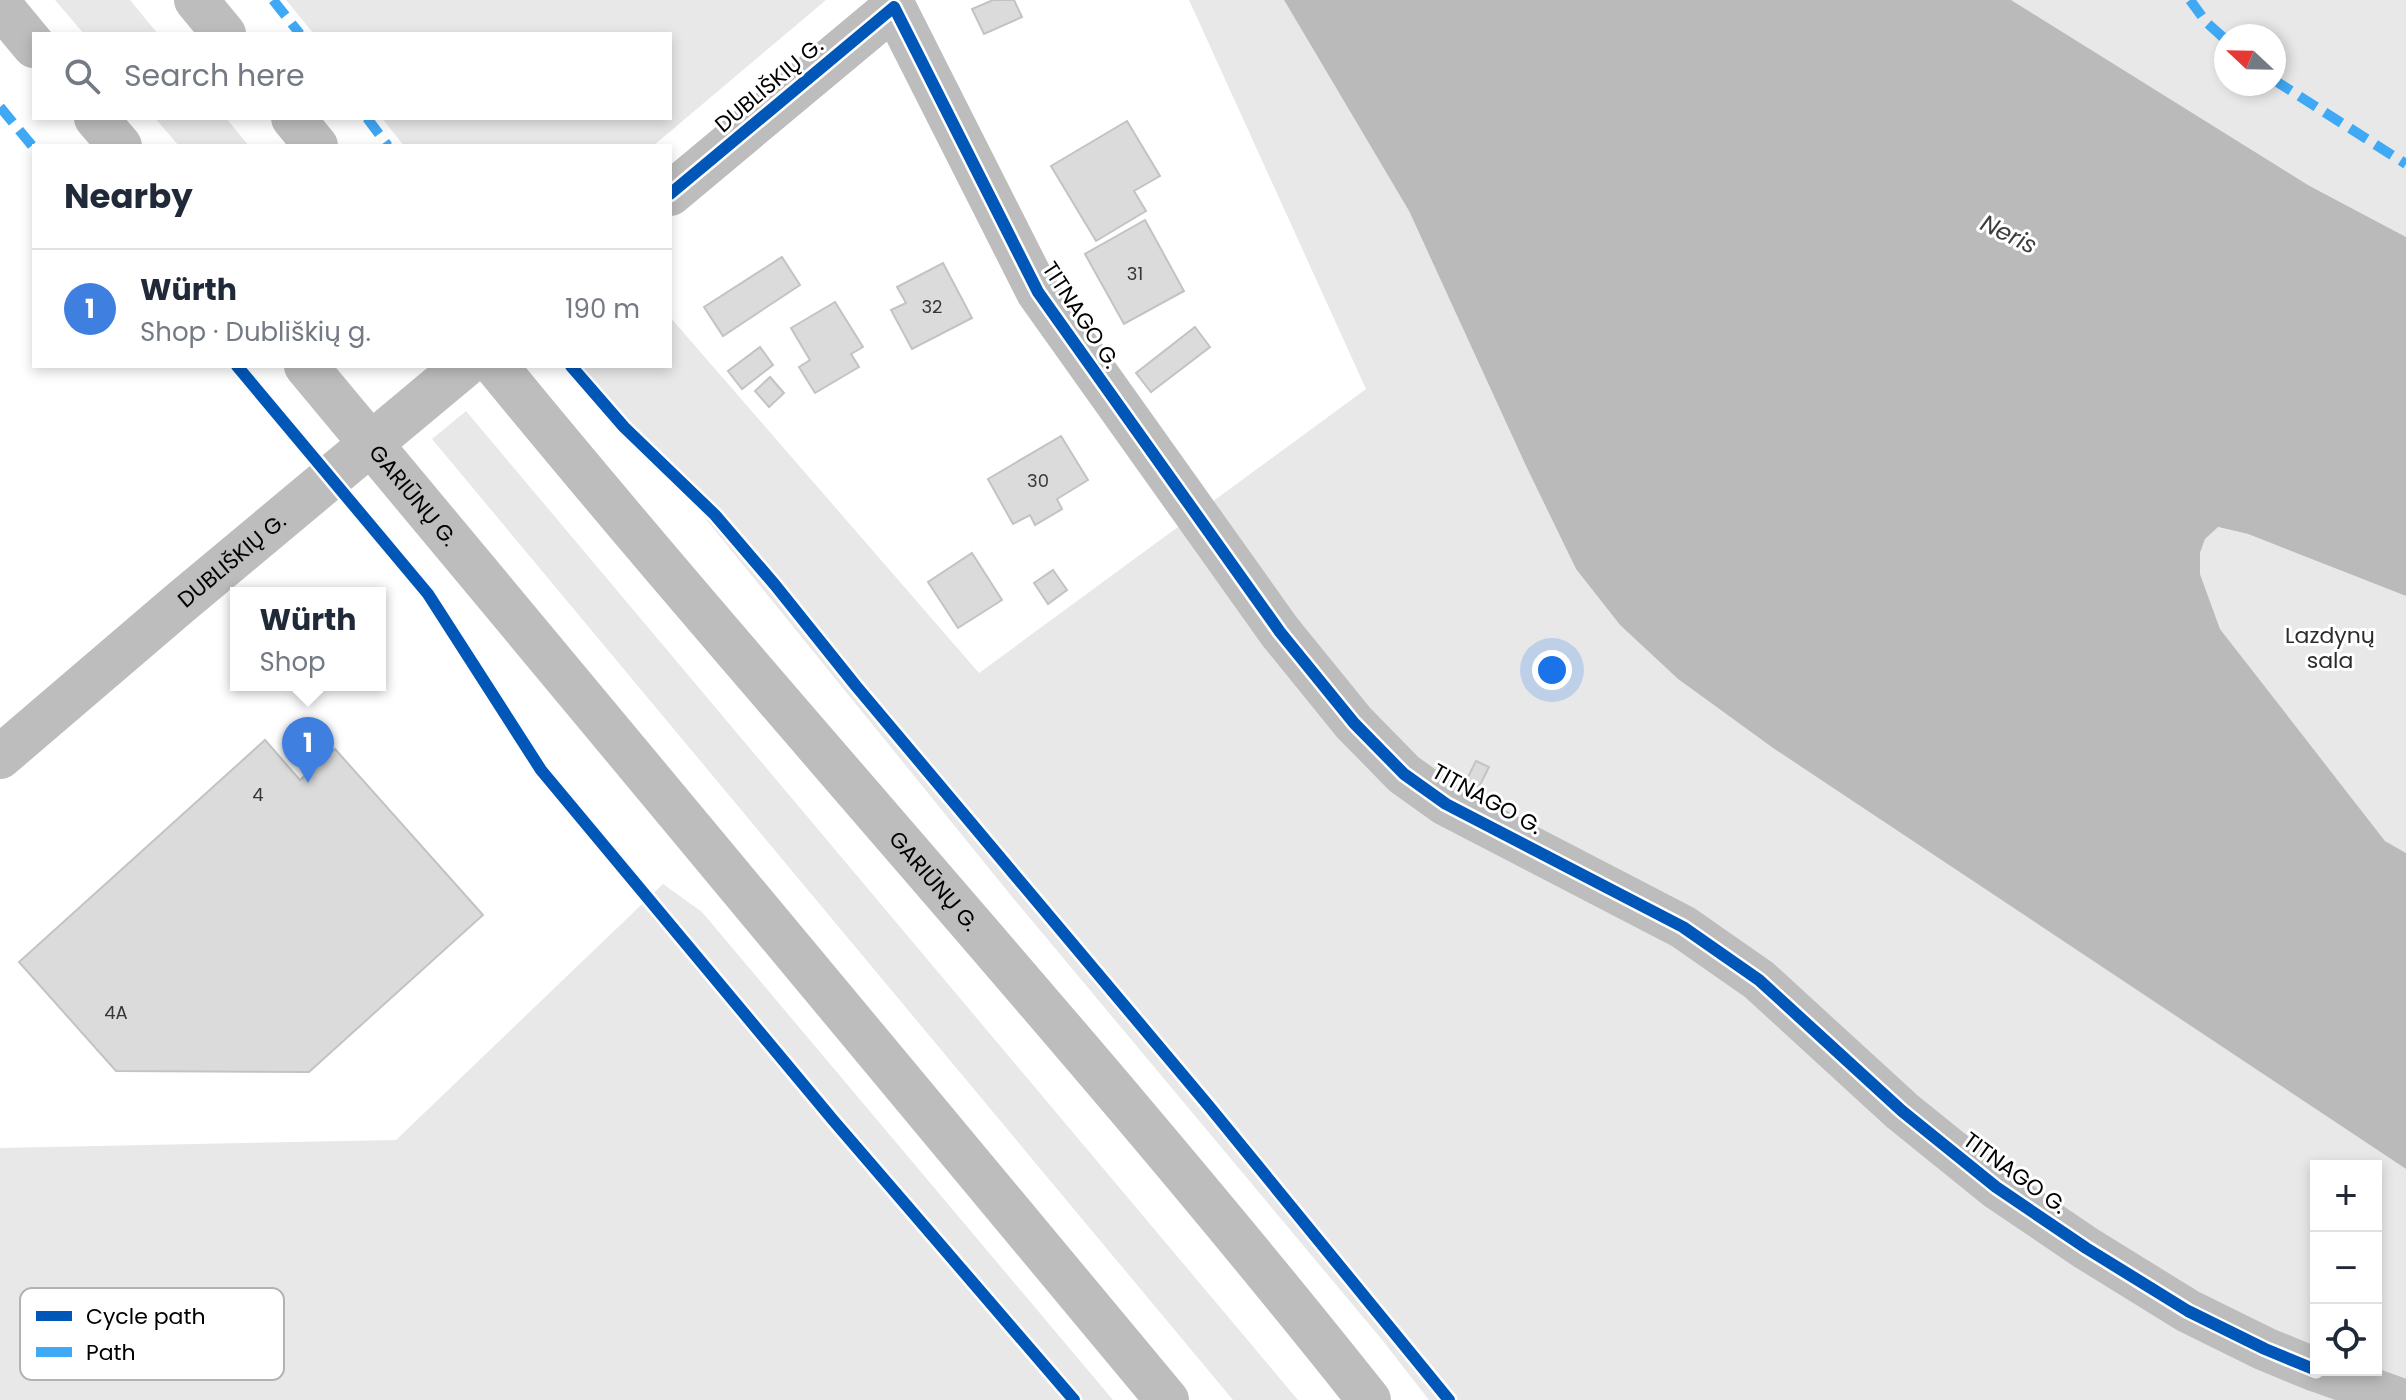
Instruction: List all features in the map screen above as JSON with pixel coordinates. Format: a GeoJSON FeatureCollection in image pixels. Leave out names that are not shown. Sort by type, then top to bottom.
{"type":"FeatureCollection","features":[{"type":"Feature","properties":{"kind":"main road"},"geometry":{"type":"LineString","coordinates":[[196,0],[222,32]]}},
{"type":"Feature","properties":{"kind":"main road","name":"DUBLIŠKIŲ G."},"geometry":{"type":"LineString","coordinates":[[672,192],[893,3]]}},
{"type":"Feature","properties":{"kind":"main road","name":"TITNAGO G."},"geometry":{"type":"LineString","coordinates":[[893,3],[1038,292],[1280,632],[1354,723],[1404,774],[1446,804],[1683,927],[1759,980],[1902,1111],[1996,1187],[2086,1248],[2188,1311],[2310,1367]]}},
{"type":"Feature","properties":{"kind":"main road"},"geometry":{"type":"LineString","coordinates":[[0,5],[20,35]]}},
{"type":"Feature","properties":{"kind":"main road"},"geometry":{"type":"LineString","coordinates":[[98,120],[118,144]]}},
{"type":"Feature","properties":{"kind":"main road"},"geometry":{"type":"LineString","coordinates":[[295,120],[314,144]]}},
{"type":"Feature","properties":{"kind":"main road","name":"GARIŪNŲ G."},"geometry":{"type":"LineString","coordinates":[[308,368],[1167,1400]]}},
{"type":"Feature","properties":{"kind":"main road","name":"DUBLIŠKIŲ G."},"geometry":{"type":"LineString","coordinates":[[0,757],[462,368]]}},
{"type":"Feature","properties":{"kind":"main road","name":"GARIŪNŲ G."},"geometry":{"type":"LineString","coordinates":[[498,368],[1145,1127],[1369,1400]]}},
{"type":"Feature","properties":{"kind":"main road","name":"TITNAGO G."},"geometry":{"type":"LineString","coordinates":[[2332,1376],[2400,1400]]}},
{"type":"Feature","properties":{"kind":"green space"},"geometry":{"type":"Polygon","coordinates":[[[55,0],[130,0],[156,32],[82,32],[55,0]]]}},
{"type":"Feature","properties":{"kind":"green space"},"geometry":{"type":"Polygon","coordinates":[[[286,0],[826,0],[655,144],[402,144],[384,120],[672,120],[672,32],[312,32],[286,0]]]}},
{"type":"Feature","properties":{"kind":"green space"},"geometry":{"type":"Polygon","coordinates":[[[1189,0],[1284,0],[1409,211],[1576,569],[1620,625],[1678,679],[1773,748],[2406,1169],[2406,1400],[1429,1400],[1013,898],[584,368],[672,368],[672,319],[979,673],[1366,389],[1189,0]]]}},
{"type":"Feature","properties":{"kind":"green space"},"geometry":{"type":"Polygon","coordinates":[[[2011,0],[2406,0],[2406,237],[2308,185],[2011,0]]]}},
{"type":"Feature","properties":{"kind":"green space"},"geometry":{"type":"Polygon","coordinates":[[[157,120],[228,120],[247,144],[177,144],[157,120]]]}},
{"type":"Feature","properties":{"kind":"green space"},"geometry":{"type":"Polygon","coordinates":[[[466,411],[1298,1400],[1233,1400],[432,439],[466,411]]]}},
{"type":"Feature","properties":{"kind":"green space","name":"Lazdynų sala"},"geometry":{"type":"Polygon","coordinates":[[[2217,527],[2248,534],[2406,596],[2406,853],[2385,841],[2220,629],[2200,574],[2200,553],[2205,539],[2217,527]]]}},
{"type":"Feature","properties":{"kind":"green space"},"geometry":{"type":"Polygon","coordinates":[[[663,884],[702,912],[1113,1400],[0,1400],[0,1148],[396,1140],[663,884]]]}},
{"type":"Feature","properties":{"kind":"water","name":"Neris"},"geometry":{"type":"Polygon","coordinates":[[[1284,0],[2011,0],[2308,185],[2406,237],[2406,596],[2248,534],[2218,527],[2205,539],[2200,553],[2200,574],[2220,629],[2385,841],[2406,853],[2406,1169],[1773,748],[1678,679],[1620,625],[1576,569],[1409,211],[1284,0]]]}},
{"type":"Feature","properties":{"kind":"building"},"geometry":{"type":"Polygon","coordinates":[[[993,0],[1014,0],[1022,17],[984,34],[972,9],[993,0]]]}},
{"type":"Feature","properties":{"kind":"building"},"geometry":{"type":"Polygon","coordinates":[[[1127,121],[1160,176],[1134,191],[1146,211],[1096,241],[1051,166],[1127,121]]]}},
{"type":"Feature","properties":{"kind":"building"},"geometry":{"type":"Polygon","coordinates":[[[1145,220],[1184,291],[1124,324],[1085,254],[1145,220]]]}},
{"type":"Feature","properties":{"kind":"building"},"geometry":{"type":"Polygon","coordinates":[[[782,257],[800,285],[723,336],[704,307],[782,257]]]}},
{"type":"Feature","properties":{"kind":"building"},"geometry":{"type":"Polygon","coordinates":[[[943,263],[972,318],[912,349],[891,310],[906,303],[897,287],[943,263]]]}},
{"type":"Feature","properties":{"kind":"building"},"geometry":{"type":"Polygon","coordinates":[[[835,302],[863,347],[851,354],[859,367],[815,393],[799,367],[810,360],[791,328],[835,302]]]}},
{"type":"Feature","properties":{"kind":"building"},"geometry":{"type":"Polygon","coordinates":[[[1195,327],[1210,347],[1151,392],[1136,373],[1195,327]]]}},
{"type":"Feature","properties":{"kind":"building"},"geometry":{"type":"Polygon","coordinates":[[[760,347],[773,365],[742,389],[728,371],[760,347]]]}},
{"type":"Feature","properties":{"kind":"building"},"geometry":{"type":"Polygon","coordinates":[[[770,377],[784,393],[769,407],[755,391],[770,377]]]}},
{"type":"Feature","properties":{"kind":"building"},"geometry":{"type":"Polygon","coordinates":[[[1061,436],[1088,480],[1057,499],[1062,509],[1035,525],[1030,515],[1013,524],[988,479],[1061,436]]]}},
{"type":"Feature","properties":{"kind":"building"},"geometry":{"type":"Polygon","coordinates":[[[972,553],[1002,600],[958,628],[928,582],[972,553]]]}},
{"type":"Feature","properties":{"kind":"building"},"geometry":{"type":"Polygon","coordinates":[[[1053,570],[1067,590],[1048,604],[1034,583],[1053,570]]]}},
{"type":"Feature","properties":{"kind":"building"},"geometry":{"type":"Polygon","coordinates":[[[265,740],[300,780],[335,749],[483,915],[309,1072],[116,1071],[19,962],[265,740]]]}},
{"type":"Feature","properties":{"kind":"building"},"geometry":{"type":"Polygon","coordinates":[[[1476,761],[1489,767],[1479,787],[1466,781],[1476,761]]]}},
{"type":"Feature","properties":{"kind":"marked path"},"geometry":{"type":"LineString","coordinates":[[273,0],[298,32]]}},
{"type":"Feature","properties":{"kind":"marked path"},"geometry":{"type":"LineString","coordinates":[[2190,0],[2214,29]]}},
{"type":"Feature","properties":{"kind":"marked path"},"geometry":{"type":"LineString","coordinates":[[2286,88],[2406,164]]}},
{"type":"Feature","properties":{"kind":"marked path"},"geometry":{"type":"LineString","coordinates":[[0,107],[32,146]]}},
{"type":"Feature","properties":{"kind":"marked path"},"geometry":{"type":"LineString","coordinates":[[368,120],[386,144]]}},
{"type":"Feature","properties":{"kind":"cycle path"},"geometry":{"type":"LineString","coordinates":[[672,192],[894,7],[1038,292],[1280,632],[1354,723],[1404,774],[1446,804],[1683,927],[1759,980],[1902,1111],[1996,1187],[2086,1248],[2188,1311],[2310,1368]]}},
{"type":"Feature","properties":{"kind":"cycle path"},"geometry":{"type":"LineString","coordinates":[[239,368],[428,594],[541,770],[833,1120],[1074,1400]]}},
{"type":"Feature","properties":{"kind":"cycle path"},"geometry":{"type":"LineString","coordinates":[[573,368],[624,427],[715,515],[775,585],[1449,1400]]}},
{"type":"Feature","properties":{"kind":"place","name":"Würth"},"geometry":{"type":"Point","coordinates":[308,783]}}]}
